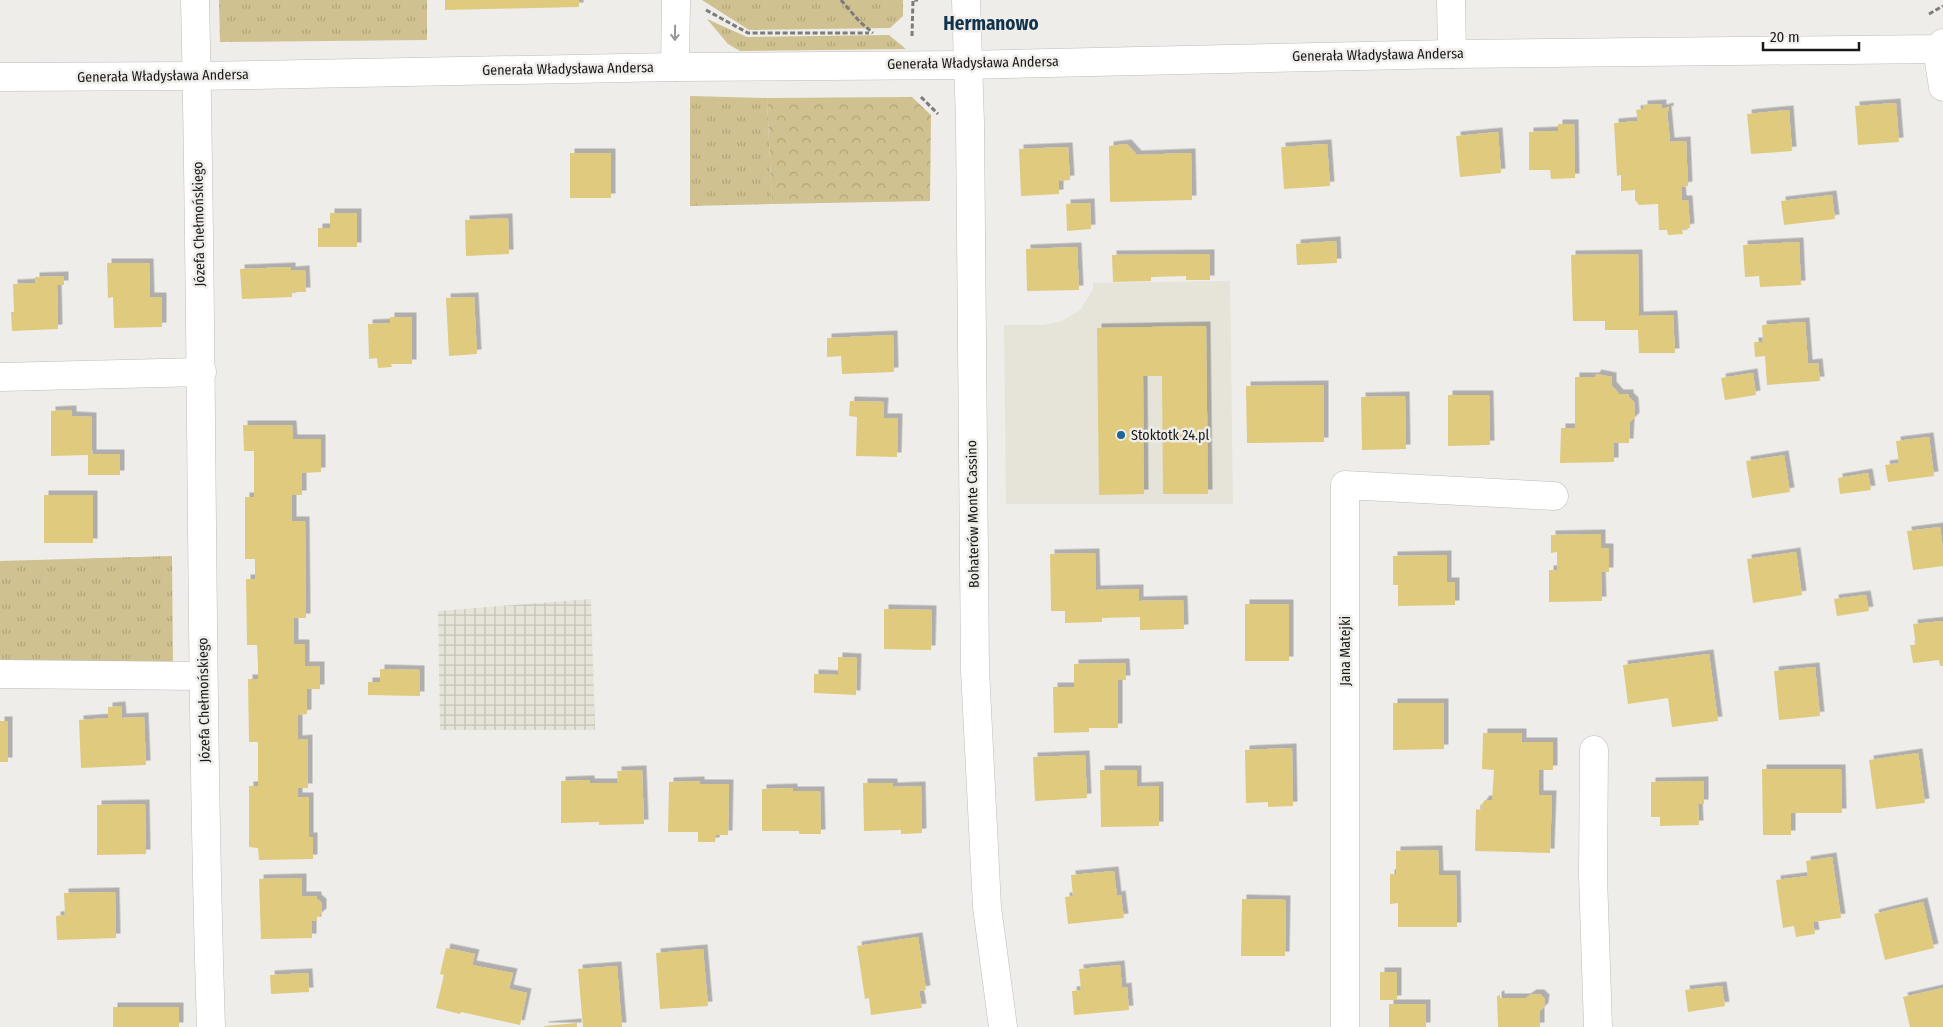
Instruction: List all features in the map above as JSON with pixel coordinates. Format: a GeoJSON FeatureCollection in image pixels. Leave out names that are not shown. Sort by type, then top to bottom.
{"type":"FeatureCollection","features":[{"type":"Feature","properties":{"kind":"street","name":"Józefa Chełmońskiego"},"geometry":{"type":"LineString","coordinates":[[195,0],[202,372],[203,676],[211,1027]]}},
{"type":"Feature","properties":{"kind":"street","name":"Bohaterów Monte Cassino"},"geometry":{"type":"LineString","coordinates":[[966,0],[966,65],[970,123],[975,670],[986,907],[1003,1027]]}},
{"type":"Feature","properties":{"kind":"street"},"geometry":{"type":"LineString","coordinates":[[1451,0],[1452,54]]}},
{"type":"Feature","properties":{"kind":"street"},"geometry":{"type":"LineString","coordinates":[[675,67],[676,4]]}},
{"type":"Feature","properties":{"kind":"street","name":"Generała Władysława Andersa"},"geometry":{"type":"LineString","coordinates":[[0,77],[197,76],[675,67],[966,65],[1008,62],[1940,46]]}},
{"type":"Feature","properties":{"kind":"street"},"geometry":{"type":"LineString","coordinates":[[1940,46],[1943,87]]}},
{"type":"Feature","properties":{"kind":"street"},"geometry":{"type":"LineString","coordinates":[[0,377],[202,372]]}},
{"type":"Feature","properties":{"kind":"street","name":"Jana Matejki"},"geometry":{"type":"LineString","coordinates":[[1345,1027],[1345,485],[1554,496]]}},
{"type":"Feature","properties":{"kind":"street"},"geometry":{"type":"LineString","coordinates":[[0,674],[203,676]]}},
{"type":"Feature","properties":{"kind":"street"},"geometry":{"type":"LineString","coordinates":[[1594,750],[1593,876],[1598,1027]]}},
{"type":"Feature","properties":{"kind":"path"},"geometry":{"type":"LineString","coordinates":[[841,0],[859,21],[873,33]]}},
{"type":"Feature","properties":{"kind":"path"},"geometry":{"type":"LineString","coordinates":[[676,4],[704,9],[748,33],[882,32]]}},
{"type":"Feature","properties":{"kind":"path"},"geometry":{"type":"LineString","coordinates":[[1928,14],[1943,6]]}},
{"type":"Feature","properties":{"kind":"path"},"geometry":{"type":"LineString","coordinates":[[902,32],[912,32]]}},
{"type":"Feature","properties":{"kind":"shaded area"},"geometry":{"type":"Polygon","coordinates":[[[1230,281],[1233,504],[1006,504],[1004,325],[1043,325],[1062,321],[1080,310],[1093,290],[1093,283],[1230,281]]]}},
{"type":"Feature","properties":{"kind":"shaded area"},"geometry":{"type":"Polygon","coordinates":[[[591,599],[595,730],[440,730],[438,611],[591,599]]]}},
{"type":"Feature","properties":{"kind":"green space"},"geometry":{"type":"Polygon","coordinates":[[[219,0],[427,0],[427,40],[220,42],[219,0]]]}},
{"type":"Feature","properties":{"kind":"green space"},"geometry":{"type":"Polygon","coordinates":[[[702,0],[903,0],[903,16],[890,28],[749,30],[702,0]]]}},
{"type":"Feature","properties":{"kind":"green space"},"geometry":{"type":"Polygon","coordinates":[[[707,19],[747,37],[889,35],[906,49],[740,51],[728,44],[707,19]]]}},
{"type":"Feature","properties":{"kind":"green space"},"geometry":{"type":"Polygon","coordinates":[[[690,96],[767,98],[772,204],[690,206],[690,96]]]}},
{"type":"Feature","properties":{"kind":"green space"},"geometry":{"type":"Polygon","coordinates":[[[912,97],[931,115],[930,201],[772,204],[767,98],[912,97]]]}},
{"type":"Feature","properties":{"kind":"green space"},"geometry":{"type":"Polygon","coordinates":[[[172,556],[173,668],[0,671],[0,561],[172,556]]]}},
{"type":"Feature","properties":{"kind":"building"},"geometry":{"type":"Polygon","coordinates":[[[445,0],[579,0],[579,7],[445,10],[445,0]]]}},
{"type":"Feature","properties":{"kind":"building"},"geometry":{"type":"Polygon","coordinates":[[[1896,103],[1899,142],[1858,145],[1855,106],[1896,103]]]}},
{"type":"Feature","properties":{"kind":"building"},"geometry":{"type":"Polygon","coordinates":[[[1662,104],[1662,109],[1669,107],[1669,111],[1667,110],[1670,142],[1686,141],[1688,186],[1681,187],[1682,200],[1688,200],[1690,228],[1682,229],[1683,234],[1668,235],[1667,230],[1659,230],[1658,204],[1639,205],[1635,200],[1635,190],[1621,191],[1621,175],[1617,176],[1614,123],[1638,121],[1636,110],[1643,109],[1643,105],[1662,104]]]}},
{"type":"Feature","properties":{"kind":"building"},"geometry":{"type":"Polygon","coordinates":[[[1789,110],[1792,151],[1751,154],[1747,114],[1789,110]]]}},
{"type":"Feature","properties":{"kind":"building"},"geometry":{"type":"Polygon","coordinates":[[[1558,124],[1574,124],[1575,178],[1551,179],[1550,170],[1529,170],[1529,132],[1558,131],[1558,124]]]}},
{"type":"Feature","properties":{"kind":"building"},"geometry":{"type":"Polygon","coordinates":[[[1498,132],[1501,173],[1460,177],[1456,136],[1498,132]]]}},
{"type":"Feature","properties":{"kind":"building"},"geometry":{"type":"Polygon","coordinates":[[[1127,144],[1137,155],[1191,153],[1192,200],[1110,202],[1109,146],[1127,144]]]}},
{"type":"Feature","properties":{"kind":"building"},"geometry":{"type":"Polygon","coordinates":[[[1327,144],[1330,186],[1284,189],[1281,147],[1327,144]]]}},
{"type":"Feature","properties":{"kind":"building"},"geometry":{"type":"Polygon","coordinates":[[[1068,147],[1070,180],[1059,181],[1059,194],[1021,196],[1019,149],[1068,147]]]}},
{"type":"Feature","properties":{"kind":"building"},"geometry":{"type":"Polygon","coordinates":[[[570,153],[611,153],[611,198],[570,198],[570,153]]]}},
{"type":"Feature","properties":{"kind":"building"},"geometry":{"type":"Polygon","coordinates":[[[1832,195],[1835,219],[1784,225],[1781,201],[1832,195]]]}},
{"type":"Feature","properties":{"kind":"building"},"geometry":{"type":"Polygon","coordinates":[[[1090,203],[1091,229],[1067,231],[1066,204],[1090,203]]]}},
{"type":"Feature","properties":{"kind":"building"},"geometry":{"type":"Polygon","coordinates":[[[330,213],[357,213],[357,247],[318,247],[318,228],[330,228],[330,213]]]}},
{"type":"Feature","properties":{"kind":"building"},"geometry":{"type":"Polygon","coordinates":[[[508,218],[509,254],[466,256],[465,220],[508,218]]]}},
{"type":"Feature","properties":{"kind":"building"},"geometry":{"type":"Polygon","coordinates":[[[1336,241],[1337,263],[1297,265],[1296,244],[1336,241]]]}},
{"type":"Feature","properties":{"kind":"building"},"geometry":{"type":"Polygon","coordinates":[[[1799,242],[1801,285],[1760,287],[1759,276],[1745,277],[1743,245],[1799,242]]]}},
{"type":"Feature","properties":{"kind":"building"},"geometry":{"type":"Polygon","coordinates":[[[1077,247],[1079,290],[1027,291],[1026,249],[1077,247]]]}},
{"type":"Feature","properties":{"kind":"building"},"geometry":{"type":"Polygon","coordinates":[[[1210,254],[1210,280],[1186,280],[1186,276],[1151,277],[1151,281],[1113,282],[1112,255],[1210,254]]]}},
{"type":"Feature","properties":{"kind":"building"},"geometry":{"type":"Polygon","coordinates":[[[1638,254],[1639,316],[1673,315],[1675,353],[1639,353],[1638,330],[1605,330],[1605,321],[1573,321],[1571,255],[1638,254]]]}},
{"type":"Feature","properties":{"kind":"building"},"geometry":{"type":"Polygon","coordinates":[[[107,263],[149,263],[150,297],[162,297],[162,327],[114,328],[113,297],[108,298],[107,263]]]}},
{"type":"Feature","properties":{"kind":"building"},"geometry":{"type":"Polygon","coordinates":[[[291,267],[291,271],[305,270],[306,292],[292,292],[292,297],[242,299],[240,269],[291,267]]]}},
{"type":"Feature","properties":{"kind":"building"},"geometry":{"type":"Polygon","coordinates":[[[64,276],[64,285],[57,285],[58,329],[12,331],[11,312],[14,312],[13,284],[35,283],[35,277],[64,276]]]}},
{"type":"Feature","properties":{"kind":"building"},"geometry":{"type":"Polygon","coordinates":[[[474,297],[477,354],[449,356],[446,298],[474,297]]]}},
{"type":"Feature","properties":{"kind":"building"},"geometry":{"type":"Polygon","coordinates":[[[390,317],[412,317],[412,364],[391,364],[392,367],[378,368],[377,358],[369,359],[368,324],[390,323],[390,317]]]}},
{"type":"Feature","properties":{"kind":"building"},"geometry":{"type":"Polygon","coordinates":[[[1805,322],[1808,364],[1818,363],[1820,381],[1767,385],[1765,356],[1755,357],[1754,342],[1763,342],[1762,325],[1805,322]]]}},
{"type":"Feature","properties":{"kind":"building"},"geometry":{"type":"Polygon","coordinates":[[[1206,326],[1208,494],[1163,494],[1162,376],[1143,376],[1144,494],[1099,495],[1097,328],[1206,326]]]}},
{"type":"Feature","properties":{"kind":"building"},"geometry":{"type":"Polygon","coordinates":[[[893,335],[894,372],[842,374],[841,356],[827,357],[827,338],[893,335]]]}},
{"type":"Feature","properties":{"kind":"building"},"geometry":{"type":"Polygon","coordinates":[[[1753,373],[1756,395],[1725,400],[1721,378],[1753,373]]]}},
{"type":"Feature","properties":{"kind":"building"},"geometry":{"type":"Polygon","coordinates":[[[1597,374],[1612,377],[1612,386],[1619,394],[1629,394],[1629,397],[1634,402],[1635,417],[1630,422],[1629,443],[1614,443],[1614,462],[1560,463],[1561,428],[1575,428],[1575,377],[1595,377],[1597,374]]]}},
{"type":"Feature","properties":{"kind":"building"},"geometry":{"type":"Polygon","coordinates":[[[1324,385],[1324,442],[1247,443],[1246,386],[1324,385]]]}},
{"type":"Feature","properties":{"kind":"building"},"geometry":{"type":"Polygon","coordinates":[[[1448,395],[1489,395],[1490,445],[1448,446],[1448,395]]]}},
{"type":"Feature","properties":{"kind":"building"},"geometry":{"type":"Polygon","coordinates":[[[1405,396],[1406,449],[1362,450],[1361,397],[1405,396]]]}},
{"type":"Feature","properties":{"kind":"building"},"geometry":{"type":"Polygon","coordinates":[[[850,401],[884,402],[883,418],[898,418],[897,457],[856,456],[857,417],[849,416],[850,401]]]}},
{"type":"Feature","properties":{"kind":"building"},"geometry":{"type":"Polygon","coordinates":[[[72,410],[72,416],[92,417],[92,454],[120,454],[120,475],[88,475],[88,455],[51,456],[51,411],[72,410]]]}},
{"type":"Feature","properties":{"kind":"building"},"geometry":{"type":"Polygon","coordinates":[[[243,425],[292,425],[293,439],[321,439],[321,472],[302,473],[302,495],[292,495],[292,521],[305,521],[306,618],[294,618],[294,644],[305,644],[305,666],[320,666],[320,689],[307,689],[307,714],[298,715],[298,740],[308,739],[308,788],[298,788],[298,797],[309,797],[309,837],[313,837],[313,859],[259,860],[258,848],[249,847],[249,786],[258,786],[258,742],[249,742],[248,679],[258,679],[258,666],[257,645],[247,645],[246,579],[255,579],[255,559],[245,559],[245,497],[254,497],[254,451],[244,451],[243,425]]]}},
{"type":"Feature","properties":{"kind":"building"},"geometry":{"type":"Polygon","coordinates":[[[1929,437],[1934,476],[1888,482],[1885,465],[1899,463],[1896,441],[1929,437]]]}},
{"type":"Feature","properties":{"kind":"building"},"geometry":{"type":"Polygon","coordinates":[[[1784,455],[1790,492],[1752,498],[1746,461],[1784,455]]]}},
{"type":"Feature","properties":{"kind":"building"},"geometry":{"type":"Polygon","coordinates":[[[1868,473],[1871,490],[1840,494],[1838,478],[1868,473]]]}},
{"type":"Feature","properties":{"kind":"building"},"geometry":{"type":"Polygon","coordinates":[[[44,495],[93,495],[93,543],[44,543],[44,495]]]}},
{"type":"Feature","properties":{"kind":"building"},"geometry":{"type":"Polygon","coordinates":[[[1940,527],[1943,566],[1913,570],[1907,531],[1940,527]]]}},
{"type":"Feature","properties":{"kind":"building"},"geometry":{"type":"Polygon","coordinates":[[[1601,534],[1601,548],[1609,548],[1609,572],[1601,572],[1602,601],[1549,602],[1549,570],[1557,570],[1557,552],[1551,553],[1551,535],[1601,534]]]}},
{"type":"Feature","properties":{"kind":"building"},"geometry":{"type":"Polygon","coordinates":[[[1796,552],[1802,595],[1753,603],[1747,559],[1796,552]]]}},
{"type":"Feature","properties":{"kind":"building"},"geometry":{"type":"Polygon","coordinates":[[[1095,553],[1096,590],[1139,589],[1139,601],[1183,600],[1184,629],[1140,630],[1140,617],[1102,618],[1102,622],[1065,623],[1065,611],[1051,611],[1050,554],[1095,553]]]}},
{"type":"Feature","properties":{"kind":"building"},"geometry":{"type":"Polygon","coordinates":[[[1447,555],[1447,582],[1455,582],[1455,605],[1398,606],[1398,585],[1393,585],[1393,556],[1447,555]]]}},
{"type":"Feature","properties":{"kind":"building"},"geometry":{"type":"Polygon","coordinates":[[[1866,595],[1869,611],[1837,616],[1834,599],[1866,595]]]}},
{"type":"Feature","properties":{"kind":"building"},"geometry":{"type":"Polygon","coordinates":[[[1245,604],[1289,604],[1289,661],[1245,661],[1245,604]]]}},
{"type":"Feature","properties":{"kind":"building"},"geometry":{"type":"Polygon","coordinates":[[[884,609],[932,610],[931,650],[884,649],[884,609]]]}},
{"type":"Feature","properties":{"kind":"building"},"geometry":{"type":"Polygon","coordinates":[[[1943,621],[1943,666],[1940,666],[1939,660],[1913,663],[1910,645],[1916,645],[1913,624],[1943,621]]]}},
{"type":"Feature","properties":{"kind":"building"},"geometry":{"type":"Polygon","coordinates":[[[1709,654],[1718,721],[1672,727],[1668,698],[1628,704],[1623,665],[1709,654]]]}},
{"type":"Feature","properties":{"kind":"building"},"geometry":{"type":"Polygon","coordinates":[[[838,657],[857,658],[856,695],[814,693],[814,674],[838,675],[838,657]]]}},
{"type":"Feature","properties":{"kind":"building"},"geometry":{"type":"Polygon","coordinates":[[[1125,663],[1126,680],[1118,680],[1118,728],[1089,728],[1089,732],[1054,733],[1053,687],[1074,687],[1074,664],[1125,663]]]}},
{"type":"Feature","properties":{"kind":"building"},"geometry":{"type":"Polygon","coordinates":[[[1815,667],[1820,716],[1779,720],[1774,671],[1815,667]]]}},
{"type":"Feature","properties":{"kind":"building"},"geometry":{"type":"Polygon","coordinates":[[[380,669],[420,670],[420,696],[368,695],[368,682],[380,682],[380,669]]]}},
{"type":"Feature","properties":{"kind":"building"},"geometry":{"type":"Polygon","coordinates":[[[1393,703],[1444,703],[1444,749],[1393,750],[1393,703]]]}},
{"type":"Feature","properties":{"kind":"building"},"geometry":{"type":"Polygon","coordinates":[[[121,706],[122,718],[144,717],[146,765],[81,768],[79,720],[108,718],[108,707],[121,706]]]}},
{"type":"Feature","properties":{"kind":"building"},"geometry":{"type":"Polygon","coordinates":[[[0,721],[8,721],[8,762],[0,762],[0,721]]]}},
{"type":"Feature","properties":{"kind":"building"},"geometry":{"type":"Polygon","coordinates":[[[1483,733],[1522,733],[1522,742],[1553,742],[1553,770],[1539,770],[1539,795],[1552,795],[1550,853],[1475,851],[1476,809],[1481,810],[1485,800],[1492,800],[1494,770],[1482,769],[1483,733]]]}},
{"type":"Feature","properties":{"kind":"building"},"geometry":{"type":"Polygon","coordinates":[[[1292,748],[1293,806],[1268,807],[1268,802],[1246,803],[1245,750],[1292,748]]]}},
{"type":"Feature","properties":{"kind":"building"},"geometry":{"type":"Polygon","coordinates":[[[1918,753],[1925,803],[1876,809],[1869,760],[1918,753]]]}},
{"type":"Feature","properties":{"kind":"building"},"geometry":{"type":"Polygon","coordinates":[[[1085,755],[1087,798],[1035,801],[1033,757],[1085,755]]]}},
{"type":"Feature","properties":{"kind":"building"},"geometry":{"type":"Polygon","coordinates":[[[1762,769],[1841,769],[1842,813],[1791,813],[1791,835],[1763,835],[1762,769]]]}},
{"type":"Feature","properties":{"kind":"building"},"geometry":{"type":"Polygon","coordinates":[[[642,770],[644,824],[599,825],[599,822],[561,823],[561,781],[590,780],[590,783],[618,783],[617,771],[642,770]]]}},
{"type":"Feature","properties":{"kind":"building"},"geometry":{"type":"Polygon","coordinates":[[[1100,770],[1137,770],[1137,787],[1159,786],[1159,826],[1101,827],[1100,770]]]}},
{"type":"Feature","properties":{"kind":"building"},"geometry":{"type":"Polygon","coordinates":[[[700,781],[700,784],[729,784],[728,835],[716,835],[715,842],[698,842],[698,832],[668,832],[669,782],[700,781]]]}},
{"type":"Feature","properties":{"kind":"building"},"geometry":{"type":"Polygon","coordinates":[[[1704,781],[1704,804],[1698,804],[1699,825],[1660,826],[1660,817],[1651,817],[1651,782],[1704,781]]]}},
{"type":"Feature","properties":{"kind":"building"},"geometry":{"type":"Polygon","coordinates":[[[863,783],[893,783],[893,787],[921,786],[922,833],[901,834],[901,830],[864,831],[863,783]]]}},
{"type":"Feature","properties":{"kind":"building"},"geometry":{"type":"Polygon","coordinates":[[[793,788],[793,791],[820,791],[821,834],[799,834],[799,831],[762,831],[762,789],[793,788]]]}},
{"type":"Feature","properties":{"kind":"building"},"geometry":{"type":"Polygon","coordinates":[[[145,804],[146,854],[97,855],[97,805],[145,804]]]}},
{"type":"Feature","properties":{"kind":"building"},"geometry":{"type":"Polygon","coordinates":[[[1438,850],[1439,875],[1456,875],[1457,927],[1398,927],[1398,903],[1390,904],[1390,874],[1396,874],[1396,851],[1438,850]]]}},
{"type":"Feature","properties":{"kind":"building"},"geometry":{"type":"Polygon","coordinates":[[[1832,857],[1841,918],[1813,922],[1815,934],[1796,937],[1794,926],[1783,928],[1776,880],[1808,876],[1806,861],[1832,857]]]}},
{"type":"Feature","properties":{"kind":"building"},"geometry":{"type":"Polygon","coordinates":[[[1114,871],[1117,896],[1121,895],[1124,918],[1068,924],[1065,897],[1073,896],[1071,875],[1114,871]]]}},
{"type":"Feature","properties":{"kind":"building"},"geometry":{"type":"Polygon","coordinates":[[[302,878],[302,896],[317,896],[317,899],[322,903],[322,913],[317,917],[317,921],[312,921],[312,938],[261,939],[259,879],[302,878]]]}},
{"type":"Feature","properties":{"kind":"building"},"geometry":{"type":"Polygon","coordinates":[[[115,892],[116,938],[57,940],[56,916],[65,915],[64,893],[115,892]]]}},
{"type":"Feature","properties":{"kind":"building"},"geometry":{"type":"Polygon","coordinates":[[[1242,899],[1286,900],[1285,956],[1241,956],[1242,899]]]}},
{"type":"Feature","properties":{"kind":"building"},"geometry":{"type":"Polygon","coordinates":[[[1923,902],[1934,948],[1885,960],[1874,914],[1923,902]]]}},
{"type":"Feature","properties":{"kind":"building"},"geometry":{"type":"Polygon","coordinates":[[[918,937],[926,990],[919,991],[922,1008],[871,1015],[869,998],[865,999],[857,946],[918,937]]]}},
{"type":"Feature","properties":{"kind":"building"},"geometry":{"type":"Polygon","coordinates":[[[446,948],[475,954],[472,965],[513,973],[509,989],[527,993],[520,1025],[436,1008],[444,975],[440,974],[446,948]]]}},
{"type":"Feature","properties":{"kind":"building"},"geometry":{"type":"Polygon","coordinates":[[[703,949],[708,1006],[660,1009],[656,953],[703,949]]]}},
{"type":"Feature","properties":{"kind":"building"},"geometry":{"type":"Polygon","coordinates":[[[1120,965],[1122,988],[1127,987],[1129,1010],[1074,1015],[1072,991],[1081,990],[1079,969],[1120,965]]]}},
{"type":"Feature","properties":{"kind":"building"},"geometry":{"type":"Polygon","coordinates":[[[617,966],[622,1027],[583,1027],[578,969],[617,966]]]}},
{"type":"Feature","properties":{"kind":"building"},"geometry":{"type":"Polygon","coordinates":[[[1380,972],[1397,972],[1397,1000],[1380,1000],[1380,972]]]}},
{"type":"Feature","properties":{"kind":"building"},"geometry":{"type":"Polygon","coordinates":[[[308,973],[309,992],[271,994],[270,975],[308,973]]]}},
{"type":"Feature","properties":{"kind":"building"},"geometry":{"type":"Polygon","coordinates":[[[1722,986],[1725,1006],[1688,1012],[1685,990],[1722,986]]]}},
{"type":"Feature","properties":{"kind":"building"},"geometry":{"type":"Polygon","coordinates":[[[1943,988],[1943,1027],[1910,1027],[1903,997],[1943,988]]]}},
{"type":"Feature","properties":{"kind":"building"},"geometry":{"type":"Polygon","coordinates":[[[1532,994],[1540,994],[1545,999],[1544,1007],[1540,1011],[1540,1027],[1498,1027],[1497,996],[1500,995],[1500,998],[1526,998],[1532,994]]]}},
{"type":"Feature","properties":{"kind":"building"},"geometry":{"type":"Polygon","coordinates":[[[1389,1004],[1426,1004],[1426,1027],[1389,1027],[1389,1004]]]}},
{"type":"Feature","properties":{"kind":"building"},"geometry":{"type":"Polygon","coordinates":[[[113,1007],[179,1007],[179,1027],[113,1027],[113,1007]]]}},
{"type":"Feature","properties":{"kind":"building"},"geometry":{"type":"Polygon","coordinates":[[[577,1023],[577,1027],[544,1027],[544,1026],[577,1023]]]}},
{"type":"Feature","properties":{"kind":"place","name":"Stoktotk 24.pl"},"geometry":{"type":"Point","coordinates":[1121,435]}},
{"type":"Feature","properties":{"kind":"district","name":"Hermanowo"},"geometry":{"type":"Point","coordinates":[991,23]}}]}
